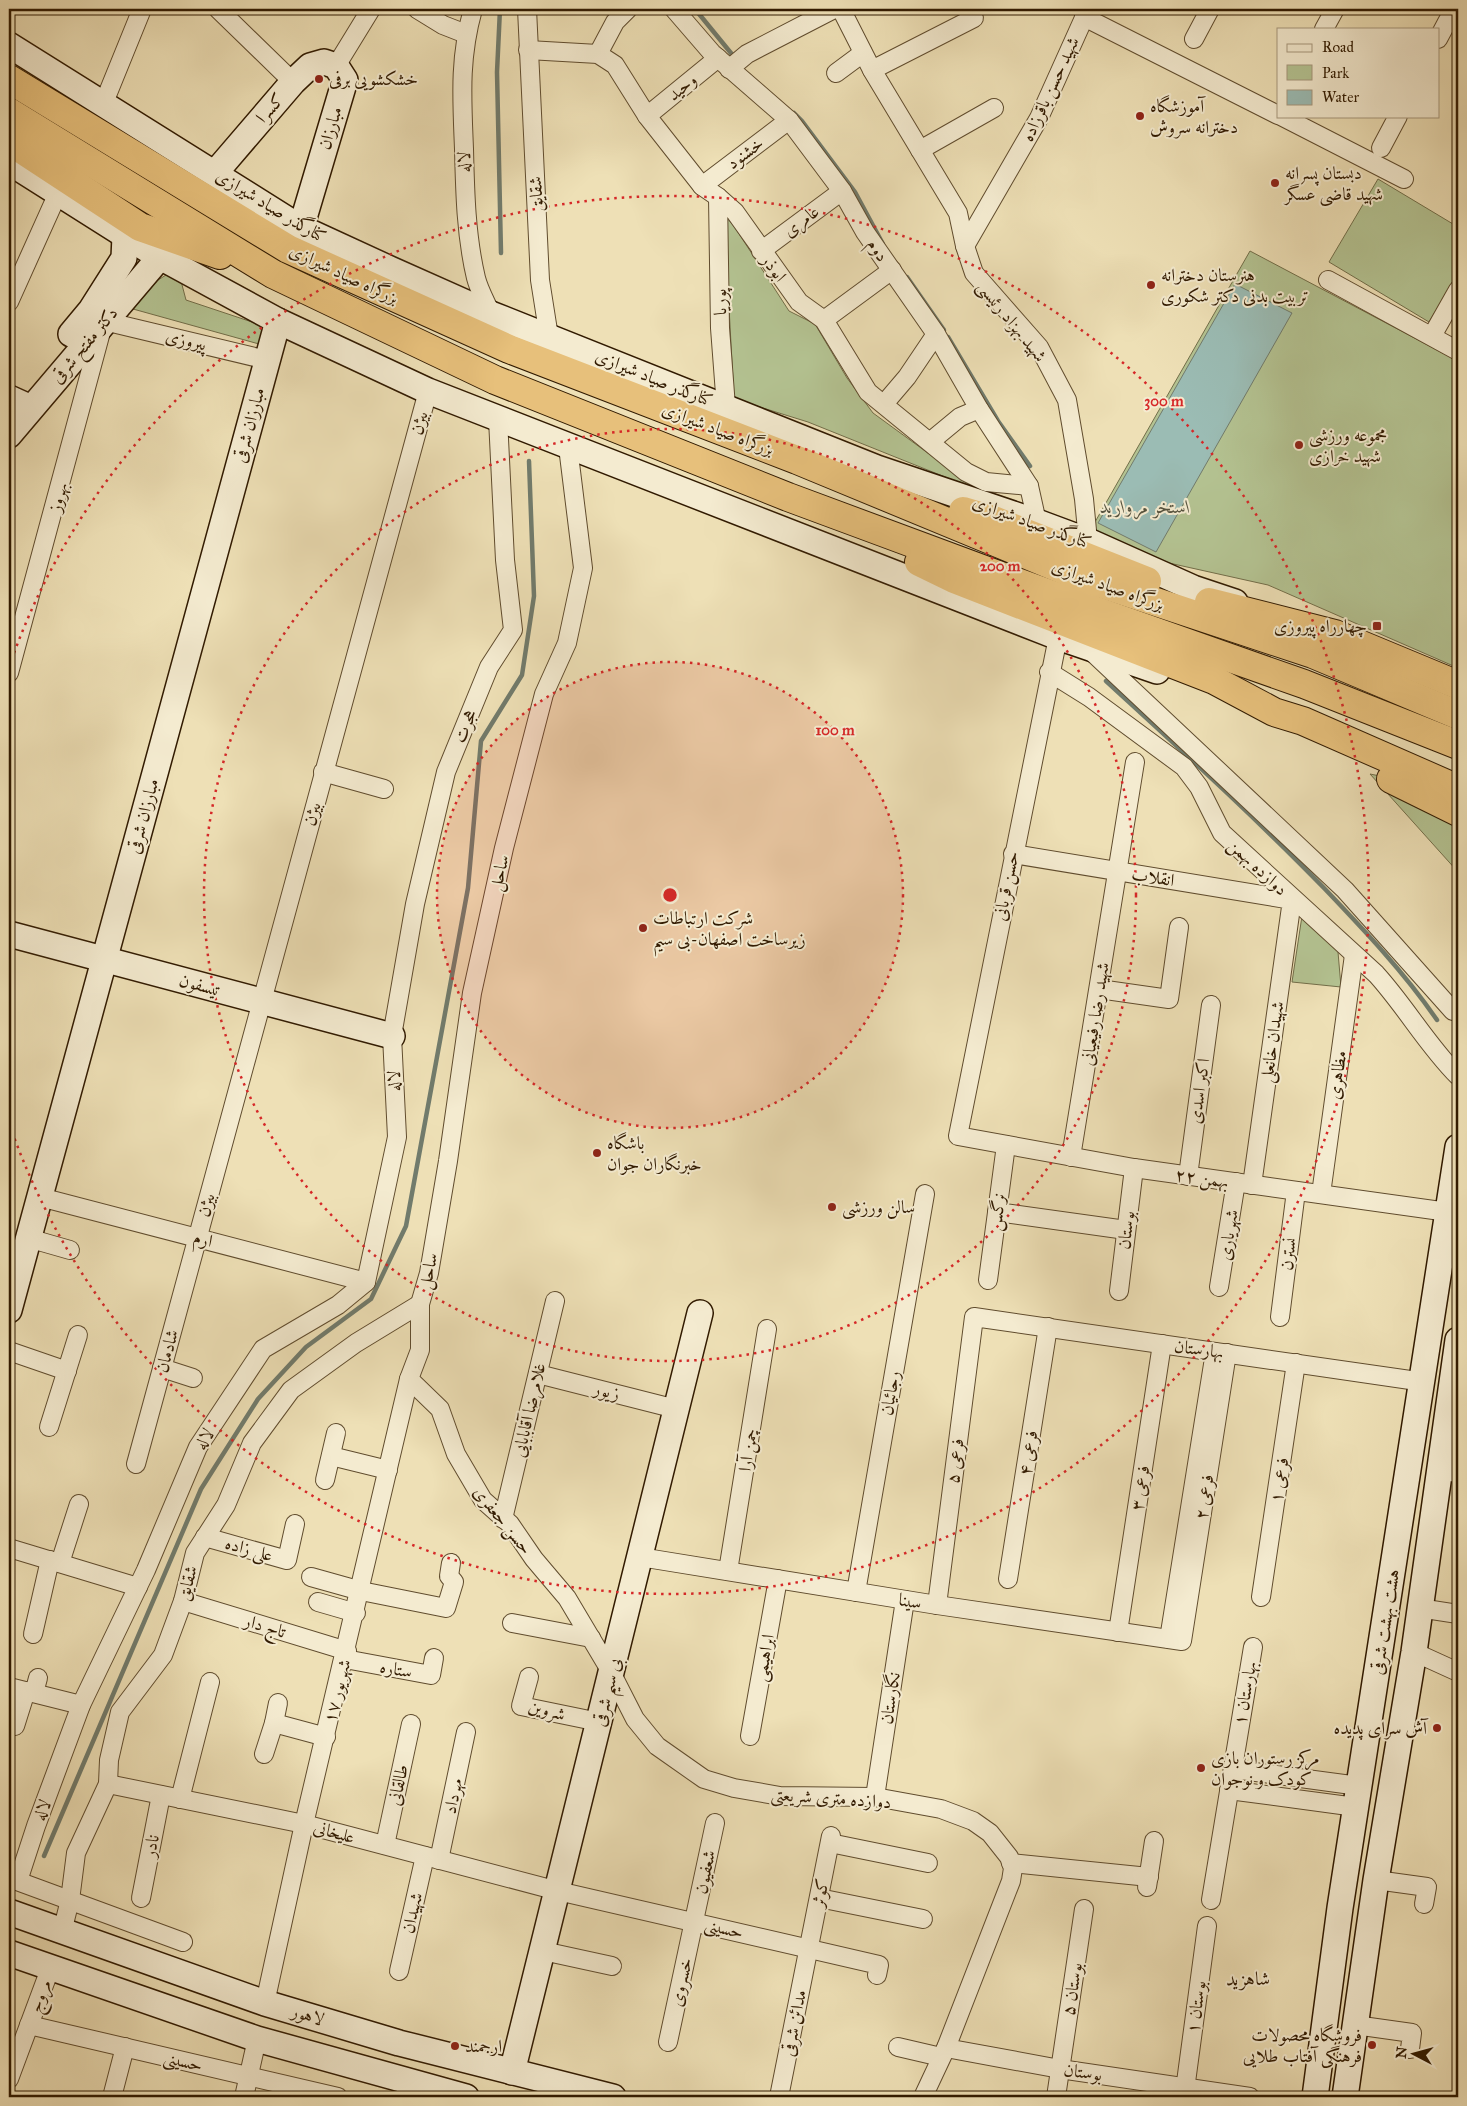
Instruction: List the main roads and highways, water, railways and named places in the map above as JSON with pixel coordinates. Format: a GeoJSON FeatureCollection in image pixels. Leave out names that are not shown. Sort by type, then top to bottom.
{"type":"FeatureCollection","features":[{"type":"Feature","properties":{"kind":"highway"},"geometry":{"type":"LineString","coordinates":[[9,60],[157,155],[294,239]]}},
{"type":"Feature","properties":{"kind":"highway","name":"بزرگراه صیاد شیرازی"},"geometry":{"type":"LineString","coordinates":[[9,79],[294,239],[509,349],[797,460],[1078,576],[1312,654],[1458,714]]}},
{"type":"Feature","properties":{"kind":"highway","name":"بزرگراه صیاد شیرازی"},"geometry":{"type":"LineString","coordinates":[[9,112],[273,274],[495,380],[788,497],[1071,602],[1304,684],[1458,745]]}},
{"type":"Feature","properties":{"kind":"highway"},"geometry":{"type":"LineString","coordinates":[[9,141],[140,227],[273,274]]}},
{"type":"Feature","properties":{"kind":"highway"},"geometry":{"type":"LineString","coordinates":[[797,460],[996,521],[1188,597],[1335,634],[1458,685]]}},
{"type":"Feature","properties":{"kind":"highway"},"geometry":{"type":"LineString","coordinates":[[788,497],[954,579],[1214,680],[1274,712],[1304,721],[1453,785]]}},
{"type":"Feature","properties":{"kind":"highway"},"geometry":{"type":"LineString","coordinates":[[1372,751],[1387,777],[1458,812]]}},
{"type":"Feature","properties":{"kind":"main road","name":"کنارگذر صیاد شیرازی"},"geometry":{"type":"LineString","coordinates":[[9,45],[215,173],[294,239],[550,337],[877,468],[1088,541],[1193,588],[1335,634]]}},
{"type":"Feature","properties":{"kind":"main road","name":"کسرا"},"geometry":{"type":"LineString","coordinates":[[215,173],[293,82],[310,66],[324,62],[336,66]]}},
{"type":"Feature","properties":{"kind":"main road","name":"مبارزان"},"geometry":{"type":"LineString","coordinates":[[294,239],[345,80],[336,66]]}},
{"type":"Feature","properties":{"kind":"main road"},"geometry":{"type":"LineString","coordinates":[[9,162],[160,257],[278,322],[428,391],[1058,637],[1274,712]]}},
{"type":"Feature","properties":{"kind":"main road","name":"دکتر مفتح شرقی"},"geometry":{"type":"LineString","coordinates":[[97,315],[124,258],[125,236]]}},
{"type":"Feature","properties":{"kind":"main road","name":"دکتر مفتح شرقی"},"geometry":{"type":"LineString","coordinates":[[9,435],[16,404],[97,315],[160,257]]}},
{"type":"Feature","properties":{"kind":"main road","name":"مبارزان شرقی"},"geometry":{"type":"LineString","coordinates":[[9,1306],[278,322]]}},
{"type":"Feature","properties":{"kind":"main road","name":"تیسفون"},"geometry":{"type":"LineString","coordinates":[[9,934],[392,1036]]}},
{"type":"Feature","properties":{"kind":"main road","name":"هشت بهشت شرقی"},"geometry":{"type":"LineString","coordinates":[[1315,2097],[1357,1796],[1424,1382],[1458,1147]]}},
{"type":"Feature","properties":{"kind":"main road","name":"بی سیم شرقی"},"geometry":{"type":"LineString","coordinates":[[512,2072],[700,1313]]}},
{"type":"Feature","properties":{"kind":"main road","name":"هشت بهشت شرقی"},"geometry":{"type":"LineString","coordinates":[[1345,2097],[1376,1880],[1414,1652],[1419,1608],[1448,1471],[1458,1340]]}},
{"type":"Feature","properties":{"kind":"main road","name":"لاهور"},"geometry":{"type":"LineString","coordinates":[[9,1912],[265,2003],[399,2043],[613,2097]]}},
{"type":"Feature","properties":{"kind":"main road"},"geometry":{"type":"LineString","coordinates":[[9,1953],[50,1969],[257,2040],[466,2097]]}},
{"type":"Feature","properties":{"kind":"main road"},"geometry":{"type":"LineString","coordinates":[[392,2078],[383,2069],[382,2056],[386,2049],[399,2043]]}},
{"type":"Feature","properties":{"kind":"water","name":"استخر مروارید"},"geometry":{"type":"Polygon","coordinates":[[[1235,284],[1292,313],[1156,552],[1098,523],[1235,284]]]}},
{"type":"Feature","properties":{"kind":"waterway"},"geometry":{"type":"LineString","coordinates":[[500,9],[497,72],[501,253]]}},
{"type":"Feature","properties":{"kind":"waterway"},"geometry":{"type":"LineString","coordinates":[[695,9],[735,58]]}},
{"type":"Feature","properties":{"kind":"waterway"},"geometry":{"type":"LineString","coordinates":[[794,113],[855,192],[883,244]]}},
{"type":"Feature","properties":{"kind":"waterway"},"geometry":{"type":"LineString","coordinates":[[907,277],[944,330]]}},
{"type":"Feature","properties":{"kind":"waterway"},"geometry":{"type":"LineString","coordinates":[[948,337],[998,421],[1030,466]]}},
{"type":"Feature","properties":{"kind":"waterway"},"geometry":{"type":"LineString","coordinates":[[44,1856],[201,1489],[258,1399],[306,1347],[371,1299],[406,1226],[468,888],[481,741],[522,675],[534,596],[529,461]]}},
{"type":"Feature","properties":{"kind":"waterway"},"geometry":{"type":"LineString","coordinates":[[1106,681],[1298,861],[1397,968],[1437,1020]]}},
{"type":"Feature","properties":{"kind":"place","name":"خشکشویی برفی"},"geometry":{"type":"Point","coordinates":[319,79]}},
{"type":"Feature","properties":{"kind":"place","name":"آموزشگاه دخترانه سروش"},"geometry":{"type":"Point","coordinates":[1140,116]}},
{"type":"Feature","properties":{"kind":"place","name":"دبستان پسرانه شهید قاضی عسگر"},"geometry":{"type":"Point","coordinates":[1275,183]}},
{"type":"Feature","properties":{"kind":"place","name":"هنرستان دخترانه تربیت بدنی دکتر شکوری"},"geometry":{"type":"Point","coordinates":[1151,285]}},
{"type":"Feature","properties":{"kind":"place","name":"مجموعه ورزشی شهید خرازی"},"geometry":{"type":"Point","coordinates":[1299,445]}},
{"type":"Feature","properties":{"kind":"place","name":"چهارراه پیروزی"},"geometry":{"type":"Point","coordinates":[1377,626]}},
{"type":"Feature","properties":{"kind":"place","name":"شرکت ارتباطات زیرساخت اصفهان-بی سیم"},"geometry":{"type":"Point","coordinates":[643,928]}},
{"type":"Feature","properties":{"kind":"place","name":"باشگاه خبرنگاران جوان"},"geometry":{"type":"Point","coordinates":[597,1153]}},
{"type":"Feature","properties":{"kind":"place","name":"سالن ورزشی"},"geometry":{"type":"Point","coordinates":[832,1207]}},
{"type":"Feature","properties":{"kind":"place","name":"آش سرای پدیده"},"geometry":{"type":"Point","coordinates":[1437,1728]}},
{"type":"Feature","properties":{"kind":"place","name":"مرکز رستوران بازی کودک و نوجوان"},"geometry":{"type":"Point","coordinates":[1201,1768]}},
{"type":"Feature","properties":{"kind":"place","name":"فروشگاه محصولات فرهنگی آفتاب طلایی"},"geometry":{"type":"Point","coordinates":[1372,2045]}},
{"type":"Feature","properties":{"kind":"place","name":"ارجمند"},"geometry":{"type":"Point","coordinates":[455,2046]}},
{"type":"Feature","properties":{"kind":"district","name":"شاهزید"},"geometry":{"type":"Point","coordinates":[1248,1978]}}]}
